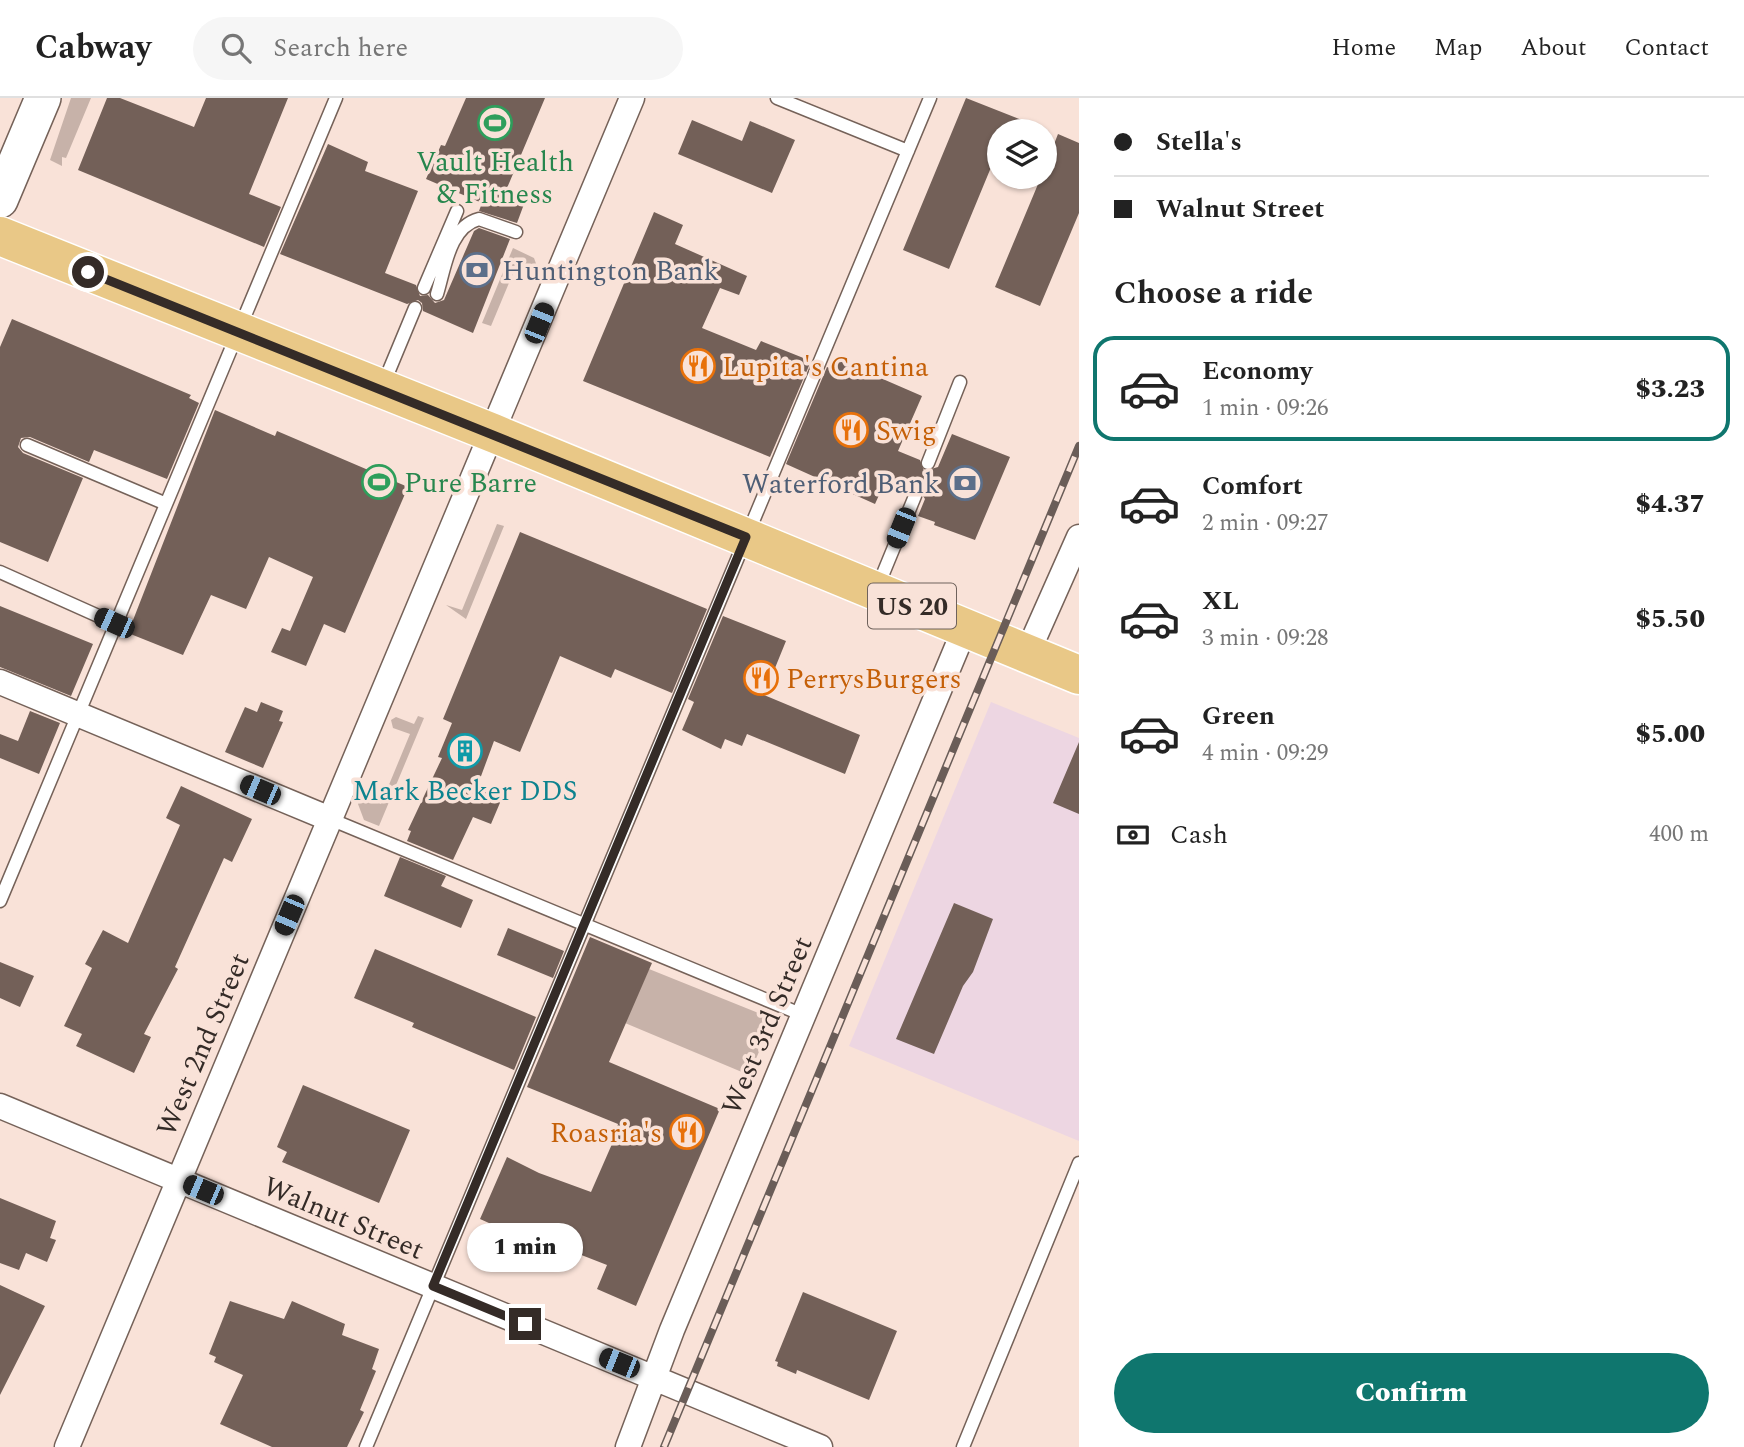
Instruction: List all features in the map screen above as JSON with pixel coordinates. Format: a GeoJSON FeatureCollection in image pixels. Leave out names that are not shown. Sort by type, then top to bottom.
{"type":"FeatureCollection","features":[{"type":"Feature","properties":{"kind":"main road"},"geometry":{"type":"LineString","coordinates":[[4,182],[43,98]]}},
{"type":"Feature","properties":{"kind":"main road","name":"US 20"},"geometry":{"type":"LineString","coordinates":[[0,236],[493,433],[1079,675]]}},
{"type":"Feature","properties":{"kind":"street","name":"West 2nd Street"},"geometry":{"type":"LineString","coordinates":[[67,1447],[632,98]]}},
{"type":"Feature","properties":{"kind":"street"},"geometry":{"type":"LineString","coordinates":[[1027,654],[1079,537]]}},
{"type":"Feature","properties":{"kind":"street","name":"West 3rd Street"},"geometry":{"type":"LineString","coordinates":[[628,1447],[672,1330],[965,628]]}},
{"type":"Feature","properties":{"kind":"street"},"geometry":{"type":"LineString","coordinates":[[0,682],[330,819]]}},
{"type":"Feature","properties":{"kind":"street","name":"Walnut Street"},"geometry":{"type":"LineString","coordinates":[[0,1106],[820,1447]]}},
{"type":"Feature","properties":{"kind":"lane"},"geometry":{"type":"LineString","coordinates":[[777,98],[908,151]]}},
{"type":"Feature","properties":{"kind":"lane"},"geometry":{"type":"LineString","coordinates":[[366,1447],[930,98]]}},
{"type":"Feature","properties":{"kind":"lane"},"geometry":{"type":"LineString","coordinates":[[0,901],[236,330],[335,100]]}},
{"type":"Feature","properties":{"kind":"lane"},"geometry":{"type":"LineString","coordinates":[[424,288],[457,211]]}},
{"type":"Feature","properties":{"kind":"lane"},"geometry":{"type":"LineString","coordinates":[[438,294],[453,243],[464,225],[479,219],[516,232]]}},
{"type":"Feature","properties":{"kind":"lane"},"geometry":{"type":"LineString","coordinates":[[381,388],[415,308]]}},
{"type":"Feature","properties":{"kind":"lane"},"geometry":{"type":"LineString","coordinates":[[928,463],[960,382]]}},
{"type":"Feature","properties":{"kind":"lane"},"geometry":{"type":"LineString","coordinates":[[27,445],[164,503]]}},
{"type":"Feature","properties":{"kind":"lane"},"geometry":{"type":"LineString","coordinates":[[876,591],[915,496]]}},
{"type":"Feature","properties":{"kind":"lane"},"geometry":{"type":"LineString","coordinates":[[0,572],[114,623]]}},
{"type":"Feature","properties":{"kind":"lane"},"geometry":{"type":"LineString","coordinates":[[330,819],[803,1015]]}},
{"type":"Feature","properties":{"kind":"lane"},"geometry":{"type":"LineString","coordinates":[[963,1447],[1079,1163]]}},
{"type":"Feature","properties":{"kind":"shaded area"},"geometry":{"type":"Polygon","coordinates":[[[71,98],[91,98],[66,158],[62,157],[62,166],[50,160],[71,98]]]}},
{"type":"Feature","properties":{"kind":"shaded area"},"geometry":{"type":"Polygon","coordinates":[[[513,248],[534,258],[539,272],[532,277],[514,271],[491,326],[482,323],[513,248]]]}},
{"type":"Feature","properties":{"kind":"shaded area"},"geometry":{"type":"Polygon","coordinates":[[[497,524],[504,526],[466,619],[446,605],[462,610],[497,524]]]}},
{"type":"Feature","properties":{"kind":"shaded area"},"geometry":{"type":"Polygon","coordinates":[[[991,702],[1079,738],[1079,1141],[849,1046],[991,702]]]}},
{"type":"Feature","properties":{"kind":"shaded area"},"geometry":{"type":"Polygon","coordinates":[[[418,716],[424,718],[379,826],[364,820],[358,804],[360,796],[381,804],[410,734],[393,728],[391,720],[396,717],[414,724],[418,716]]]}},
{"type":"Feature","properties":{"kind":"shaded area"},"geometry":{"type":"Polygon","coordinates":[[[649,969],[773,1019],[749,1075],[625,1023],[649,969]]]}},
{"type":"Feature","properties":{"kind":"building"},"geometry":{"type":"Polygon","coordinates":[[[107,98],[120,98],[194,127],[206,98],[288,98],[249,194],[281,207],[264,247],[78,170],[107,98]]]}},
{"type":"Feature","properties":{"kind":"building"},"geometry":{"type":"Polygon","coordinates":[[[466,98],[545,98],[507,188],[527,196],[517,223],[479,211],[482,203],[426,179],[441,145],[445,146],[466,98]]]}},
{"type":"Feature","properties":{"kind":"building"},"geometry":{"type":"Polygon","coordinates":[[[966,98],[1019,119],[987,119],[987,177],[949,269],[903,250],[966,98]]]}},
{"type":"Feature","properties":{"kind":"building"},"geometry":{"type":"Polygon","coordinates":[[[692,120],[742,141],[750,121],[795,140],[772,193],[678,154],[692,120]]]}},
{"type":"Feature","properties":{"kind":"building"},"geometry":{"type":"Polygon","coordinates":[[[1058,134],[1079,143],[1079,213],[1040,306],[995,287],[1036,189],[1057,189],[1058,134]]]}},
{"type":"Feature","properties":{"kind":"building"},"geometry":{"type":"Polygon","coordinates":[[[328,144],[368,162],[365,171],[418,191],[385,273],[416,285],[420,296],[428,295],[435,303],[444,300],[474,231],[479,228],[510,239],[473,333],[423,311],[422,303],[418,300],[407,304],[280,254],[328,144]]]}},
{"type":"Feature","properties":{"kind":"building"},"geometry":{"type":"Polygon","coordinates":[[[654,212],[683,225],[675,244],[747,276],[739,295],[720,288],[702,328],[756,350],[761,341],[811,361],[770,457],[583,381],[654,212]]]}},
{"type":"Feature","properties":{"kind":"building"},"geometry":{"type":"Polygon","coordinates":[[[12,319],[191,395],[189,398],[199,403],[167,479],[94,450],[89,462],[30,437],[21,438],[18,447],[23,453],[83,478],[48,562],[0,542],[0,347],[12,319]]]}},
{"type":"Feature","properties":{"kind":"building"},"geometry":{"type":"Polygon","coordinates":[[[839,360],[922,396],[898,451],[920,460],[924,471],[938,467],[952,434],[1010,457],[975,540],[918,516],[925,499],[918,488],[907,493],[884,484],[875,504],[786,464],[827,367],[835,370],[839,360]]]}},
{"type":"Feature","properties":{"kind":"building"},"geometry":{"type":"Polygon","coordinates":[[[215,410],[275,436],[277,431],[408,487],[345,633],[324,624],[306,666],[271,652],[282,628],[290,631],[313,577],[269,557],[246,609],[211,595],[183,655],[128,633],[215,410]]]}},
{"type":"Feature","properties":{"kind":"building"},"geometry":{"type":"Polygon","coordinates":[[[520,532],[707,609],[672,693],[615,669],[611,678],[560,656],[520,752],[494,741],[477,787],[502,798],[491,824],[473,817],[453,860],[407,841],[411,831],[408,830],[442,758],[438,757],[452,723],[443,719],[520,532]]]}},
{"type":"Feature","properties":{"kind":"building"},"geometry":{"type":"Polygon","coordinates":[[[0,606],[93,644],[71,696],[0,667],[0,606]]]}},
{"type":"Feature","properties":{"kind":"building"},"geometry":{"type":"Polygon","coordinates":[[[723,616],[786,641],[764,695],[860,735],[845,774],[747,734],[742,746],[725,739],[721,749],[682,730],[694,702],[688,699],[723,616]]]}},
{"type":"Feature","properties":{"kind":"building"},"geometry":{"type":"Polygon","coordinates":[[[261,702],[283,711],[279,721],[283,722],[263,768],[225,752],[245,707],[257,712],[261,702]]]}},
{"type":"Feature","properties":{"kind":"building"},"geometry":{"type":"Polygon","coordinates":[[[30,711],[60,723],[39,774],[0,758],[0,734],[18,741],[30,711]]]}},
{"type":"Feature","properties":{"kind":"building"},"geometry":{"type":"Polygon","coordinates":[[[1079,742],[1079,814],[1053,803],[1079,742]]]}},
{"type":"Feature","properties":{"kind":"building"},"geometry":{"type":"Polygon","coordinates":[[[181,786],[252,819],[232,862],[224,858],[175,967],[178,969],[144,1034],[151,1037],[134,1073],[76,1046],[82,1034],[64,1026],[92,968],[85,964],[103,930],[128,943],[180,825],[166,818],[181,786]]]}},
{"type":"Feature","properties":{"kind":"building"},"geometry":{"type":"Polygon","coordinates":[[[400,857],[446,876],[441,886],[473,900],[461,928],[384,896],[400,857]]]}},
{"type":"Feature","properties":{"kind":"building"},"geometry":{"type":"Polygon","coordinates":[[[954,903],[993,919],[973,972],[963,986],[934,1054],[896,1039],[954,903]]]}},
{"type":"Feature","properties":{"kind":"building"},"geometry":{"type":"Polygon","coordinates":[[[508,928],[564,951],[553,978],[497,955],[508,928]]]}},
{"type":"Feature","properties":{"kind":"building"},"geometry":{"type":"Polygon","coordinates":[[[590,937],[652,963],[609,1062],[720,1109],[636,1306],[597,1289],[607,1265],[566,1249],[568,1245],[515,1225],[511,1233],[480,1219],[507,1157],[539,1173],[591,1192],[612,1144],[618,1124],[527,1087],[590,937]]]}},
{"type":"Feature","properties":{"kind":"building"},"geometry":{"type":"Polygon","coordinates":[[[375,949],[536,1017],[514,1070],[412,1027],[414,1023],[354,998],[375,949]]]}},
{"type":"Feature","properties":{"kind":"building"},"geometry":{"type":"Polygon","coordinates":[[[0,962],[34,976],[20,1007],[0,998],[0,962]]]}},
{"type":"Feature","properties":{"kind":"building"},"geometry":{"type":"Polygon","coordinates":[[[303,1085],[410,1130],[379,1203],[282,1162],[287,1152],[277,1147],[303,1085]]]}},
{"type":"Feature","properties":{"kind":"building"},"geometry":{"type":"Polygon","coordinates":[[[0,1198],[56,1221],[50,1238],[56,1240],[47,1262],[26,1253],[19,1270],[0,1263],[0,1198]]]}},
{"type":"Feature","properties":{"kind":"building"},"geometry":{"type":"Polygon","coordinates":[[[0,1285],[45,1306],[0,1395],[0,1285]]]}},
{"type":"Feature","properties":{"kind":"building"},"geometry":{"type":"Polygon","coordinates":[[[803,1292],[897,1331],[869,1400],[797,1370],[796,1374],[777,1366],[778,1362],[775,1361],[803,1292]]]}},
{"type":"Feature","properties":{"kind":"building"},"geometry":{"type":"Polygon","coordinates":[[[230,1301],[284,1319],[292,1301],[345,1324],[342,1335],[379,1349],[372,1369],[376,1371],[360,1410],[364,1412],[347,1447],[272,1447],[220,1424],[243,1375],[214,1362],[216,1357],[209,1354],[230,1301]]]}},
{"type":"Feature","properties":{"kind":"railway"},"geometry":{"type":"LineString","coordinates":[[664,1447],[1079,446]]}},
{"type":"Feature","properties":{"kind":"place","name":"Vault Health & Fitness"},"geometry":{"type":"Point","coordinates":[495,123]}},
{"type":"Feature","properties":{"kind":"place","name":"Huntington Bank"},"geometry":{"type":"Point","coordinates":[477,270]}},
{"type":"Feature","properties":{"kind":"place","name":"Lupita's Cantina"},"geometry":{"type":"Point","coordinates":[698,366]}},
{"type":"Feature","properties":{"kind":"place","name":"Swig"},"geometry":{"type":"Point","coordinates":[851,430]}},
{"type":"Feature","properties":{"kind":"place","name":"Pure Barre"},"geometry":{"type":"Point","coordinates":[379,482]}},
{"type":"Feature","properties":{"kind":"place","name":"Waterford Bank"},"geometry":{"type":"Point","coordinates":[965,483]}},
{"type":"Feature","properties":{"kind":"place","name":"PerrysBurgers"},"geometry":{"type":"Point","coordinates":[761,678]}},
{"type":"Feature","properties":{"kind":"place","name":"Mark Becker DDS"},"geometry":{"type":"Point","coordinates":[465,751]}},
{"type":"Feature","properties":{"kind":"place","name":"Roasria's"},"geometry":{"type":"Point","coordinates":[687,1132]}},
{"type":"Feature","properties":{"kind":"route"},"geometry":{"type":"LineString","coordinates":[[88,272],[347,374],[746,537],[433,1286],[525,1324]]}}]}
